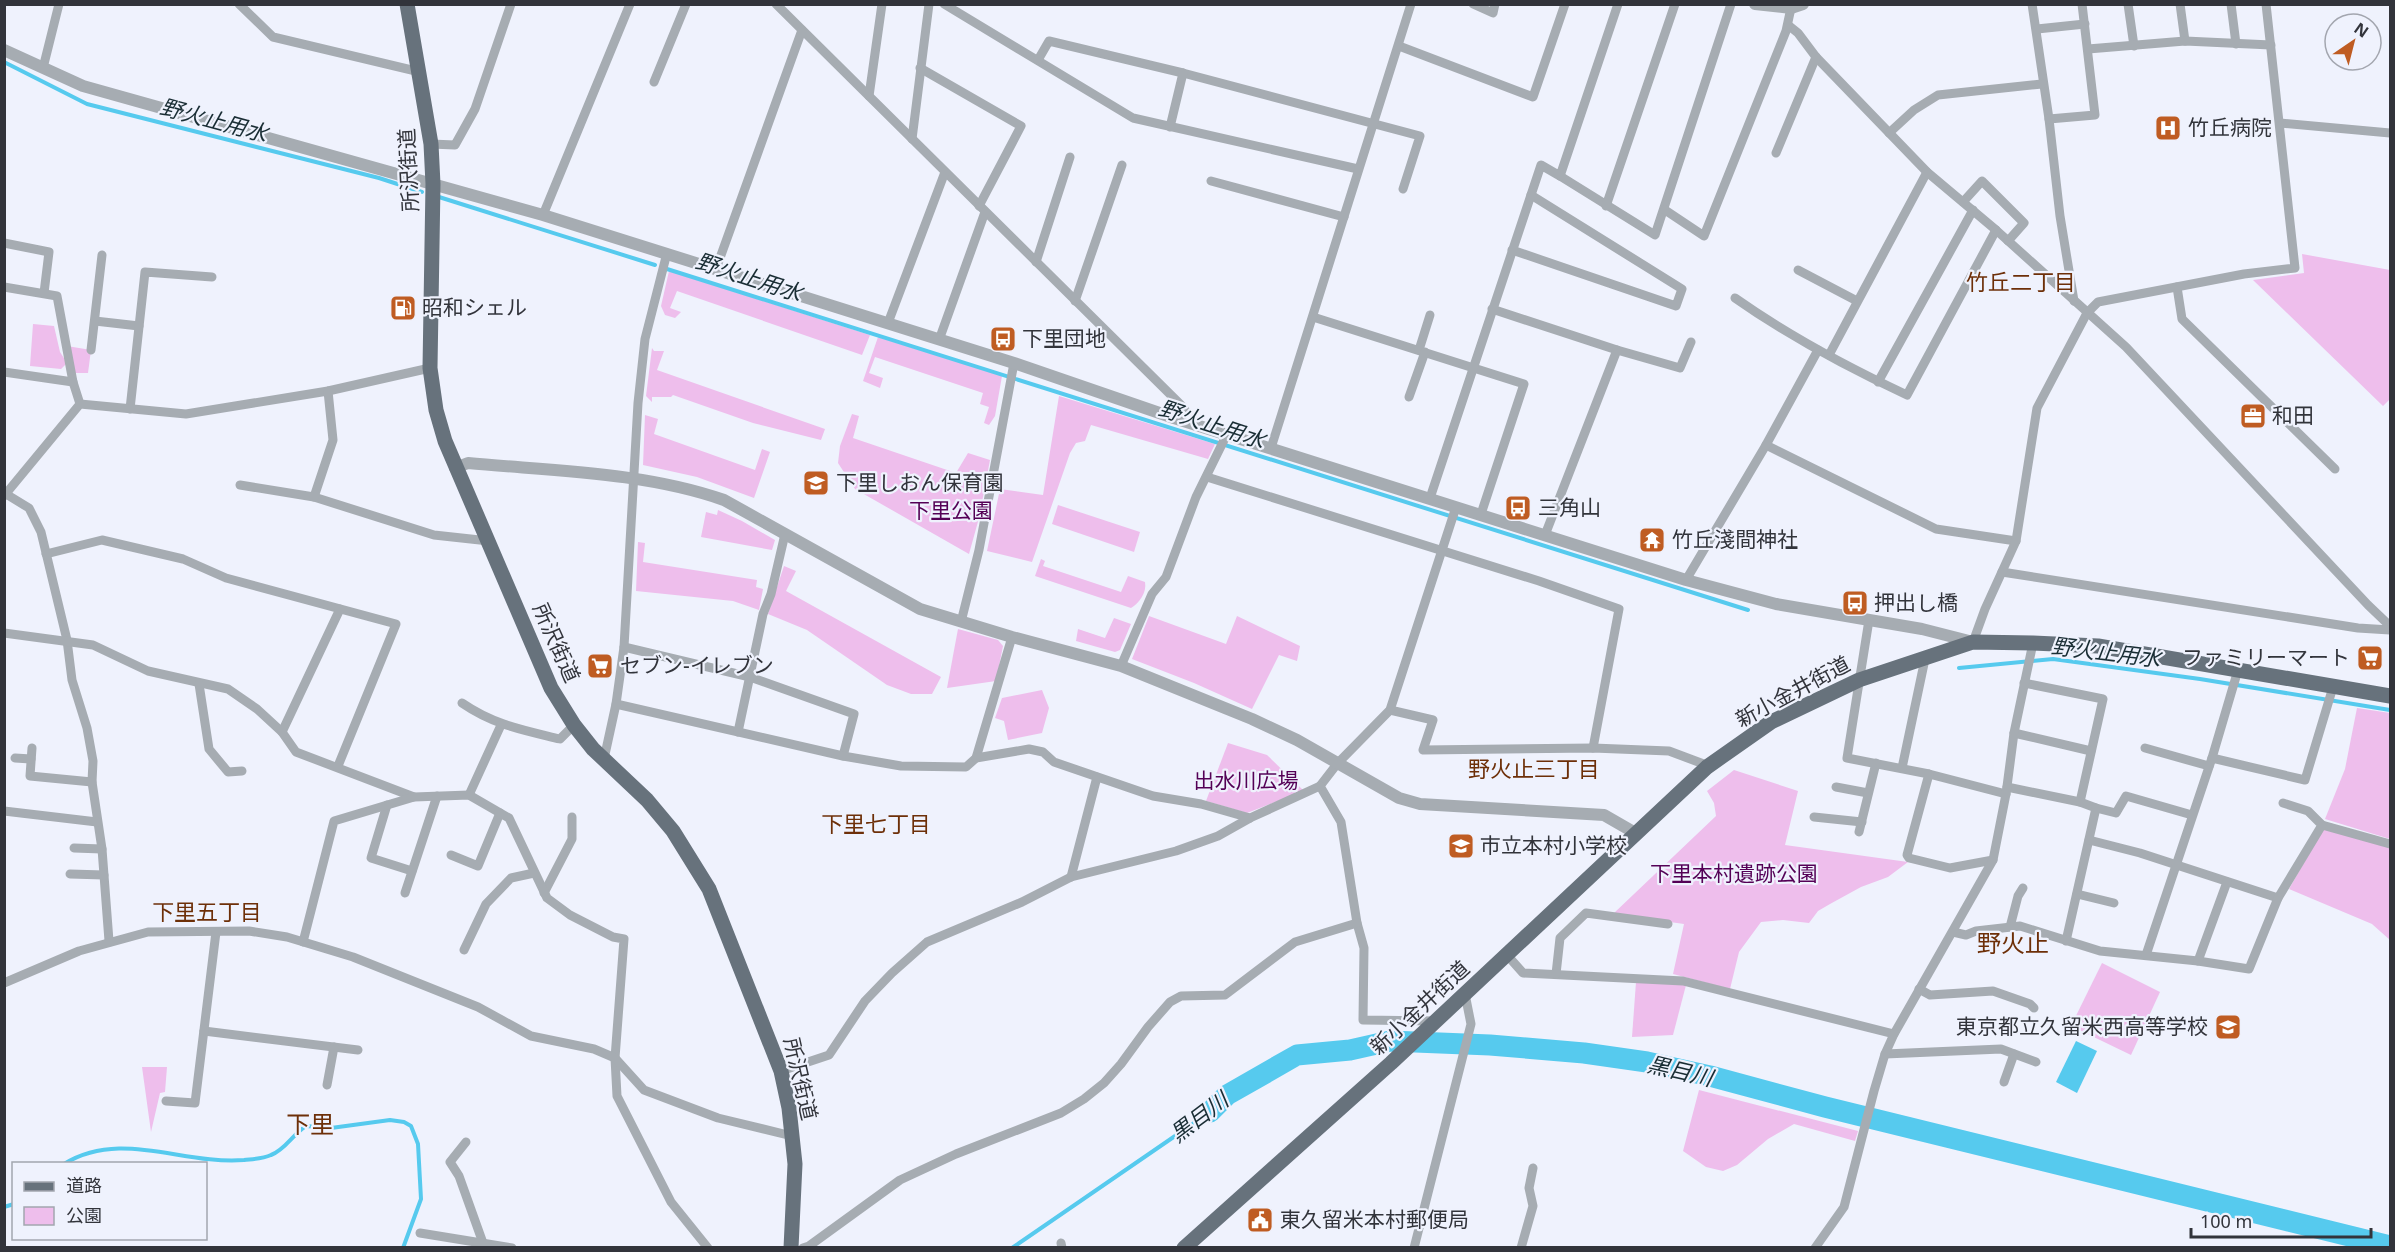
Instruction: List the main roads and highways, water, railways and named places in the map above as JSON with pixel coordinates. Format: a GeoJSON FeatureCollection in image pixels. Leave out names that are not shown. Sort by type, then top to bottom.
{"type":"FeatureCollection","features":[{"type":"Feature","properties":{"kind":"main road","name":"所沢街道"},"geometry":{"type":"LineString","coordinates":[[407,4],[420,72],[433,184],[430,368],[436,410],[455,468],[489,541],[551,688],[574,724],[604,759],[647,800],[673,831],[713,899],[782,1071],[792,1136],[795,1203],[791,1248]]}},
{"type":"Feature","properties":{"kind":"main road","name":"新小金井街道"},"geometry":{"type":"LineString","coordinates":[[1188,1247],[1391,1063],[1709,766],[1771,722],[1859,680],[1973,642],[2030,655],[2098,646],[2235,681],[2330,696],[2391,696]]}},
{"type":"Feature","properties":{"kind":"water"},"geometry":{"type":"Polygon","coordinates":[[[2076,1041],[2097,1051],[2077,1093],[2056,1082],[2076,1041]]]}},
{"type":"Feature","properties":{"kind":"waterway","name":"野火止用水"},"geometry":{"type":"LineString","coordinates":[[4,62],[87,104],[379,178],[422,192]]}},
{"type":"Feature","properties":{"kind":"waterway","name":"野火止用水"},"geometry":{"type":"LineString","coordinates":[[439,197],[655,265]]}},
{"type":"Feature","properties":{"kind":"waterway","name":"野火止用水"},"geometry":{"type":"LineString","coordinates":[[667,269],[1748,610]]}},
{"type":"Feature","properties":{"kind":"waterway","name":"野火止用水"},"geometry":{"type":"LineString","coordinates":[[1959,668],[2053,659],[2200,679],[2390,710]]}},
{"type":"Feature","properties":{"kind":"waterway","name":"黒目川"},"geometry":{"type":"LineString","coordinates":[[1210,1112],[1227,1095],[1297,1055],[1350,1050],[1390,1041],[1490,1045],[1584,1053],[1647,1062],[1710,1076],[1825,1107],[2390,1246]]}},
{"type":"Feature","properties":{"kind":"waterway","name":"黒目川"},"geometry":{"type":"LineString","coordinates":[[1012,1248],[1210,1112]]}},
{"type":"Feature","properties":{"kind":"waterway","name":"黒目川"},"geometry":{"type":"LineString","coordinates":[[68,1162],[86,1154],[107,1149],[152,1151],[221,1160],[258,1159],[276,1153],[306,1126],[331,1128],[390,1120],[404,1122],[411,1126],[418,1144],[421,1199],[403,1248]]}},
{"type":"Feature","properties":{"kind":"waterway","name":"黒目川"},"geometry":{"type":"LineString","coordinates":[[4,1207],[12,1205]]}},
{"type":"Feature","properties":{"kind":"place","name":"竹丘病院"},"geometry":{"type":"Point","coordinates":[2168,128]}},
{"type":"Feature","properties":{"kind":"place","name":"昭和シェル"},"geometry":{"type":"Point","coordinates":[403,308]}},
{"type":"Feature","properties":{"kind":"place","name":"下里団地"},"geometry":{"type":"Point","coordinates":[1003,339]}},
{"type":"Feature","properties":{"kind":"place","name":"和田"},"geometry":{"type":"Point","coordinates":[2253,416]}},
{"type":"Feature","properties":{"kind":"place","name":"下里しおん保育園"},"geometry":{"type":"Point","coordinates":[816,483]}},
{"type":"Feature","properties":{"kind":"place","name":"三角山"},"geometry":{"type":"Point","coordinates":[1518,508]}},
{"type":"Feature","properties":{"kind":"place","name":"竹丘淺間神社"},"geometry":{"type":"Point","coordinates":[1652,540]}},
{"type":"Feature","properties":{"kind":"place","name":"押出し橋"},"geometry":{"type":"Point","coordinates":[1855,603]}},
{"type":"Feature","properties":{"kind":"place","name":"ファミリーマート"},"geometry":{"type":"Point","coordinates":[2370,658]}},
{"type":"Feature","properties":{"kind":"place","name":"セブン-イレブン"},"geometry":{"type":"Point","coordinates":[600,666]}},
{"type":"Feature","properties":{"kind":"place","name":"市立本村小学校"},"geometry":{"type":"Point","coordinates":[1461,846]}},
{"type":"Feature","properties":{"kind":"place","name":"東京都立久留米西高等学校"},"geometry":{"type":"Point","coordinates":[2228,1027]}},
{"type":"Feature","properties":{"kind":"place","name":"東久留米本村郵便局"},"geometry":{"type":"Point","coordinates":[1260,1220]}},
{"type":"Feature","properties":{"kind":"district","name":"竹丘二丁目"},"geometry":{"type":"Point","coordinates":[2021,282]}},
{"type":"Feature","properties":{"kind":"district","name":"野火止三丁目"},"geometry":{"type":"Point","coordinates":[1534,769]}},
{"type":"Feature","properties":{"kind":"district","name":"下里七丁目"},"geometry":{"type":"Point","coordinates":[876,824]}},
{"type":"Feature","properties":{"kind":"district","name":"下里五丁目"},"geometry":{"type":"Point","coordinates":[207,912]}},
{"type":"Feature","properties":{"kind":"district","name":"野火止"},"geometry":{"type":"Point","coordinates":[2013,944]}},
{"type":"Feature","properties":{"kind":"district","name":"下里"},"geometry":{"type":"Point","coordinates":[310,1125]}},
{"type":"Feature","properties":{"kind":"park label","name":"下里公園"},"geometry":{"type":"Point","coordinates":[951,511]}},
{"type":"Feature","properties":{"kind":"park label","name":"出水川広場"},"geometry":{"type":"Point","coordinates":[1246,781]}},
{"type":"Feature","properties":{"kind":"park label","name":"下里本村遺跡公園"},"geometry":{"type":"Point","coordinates":[1734,874]}}]}
